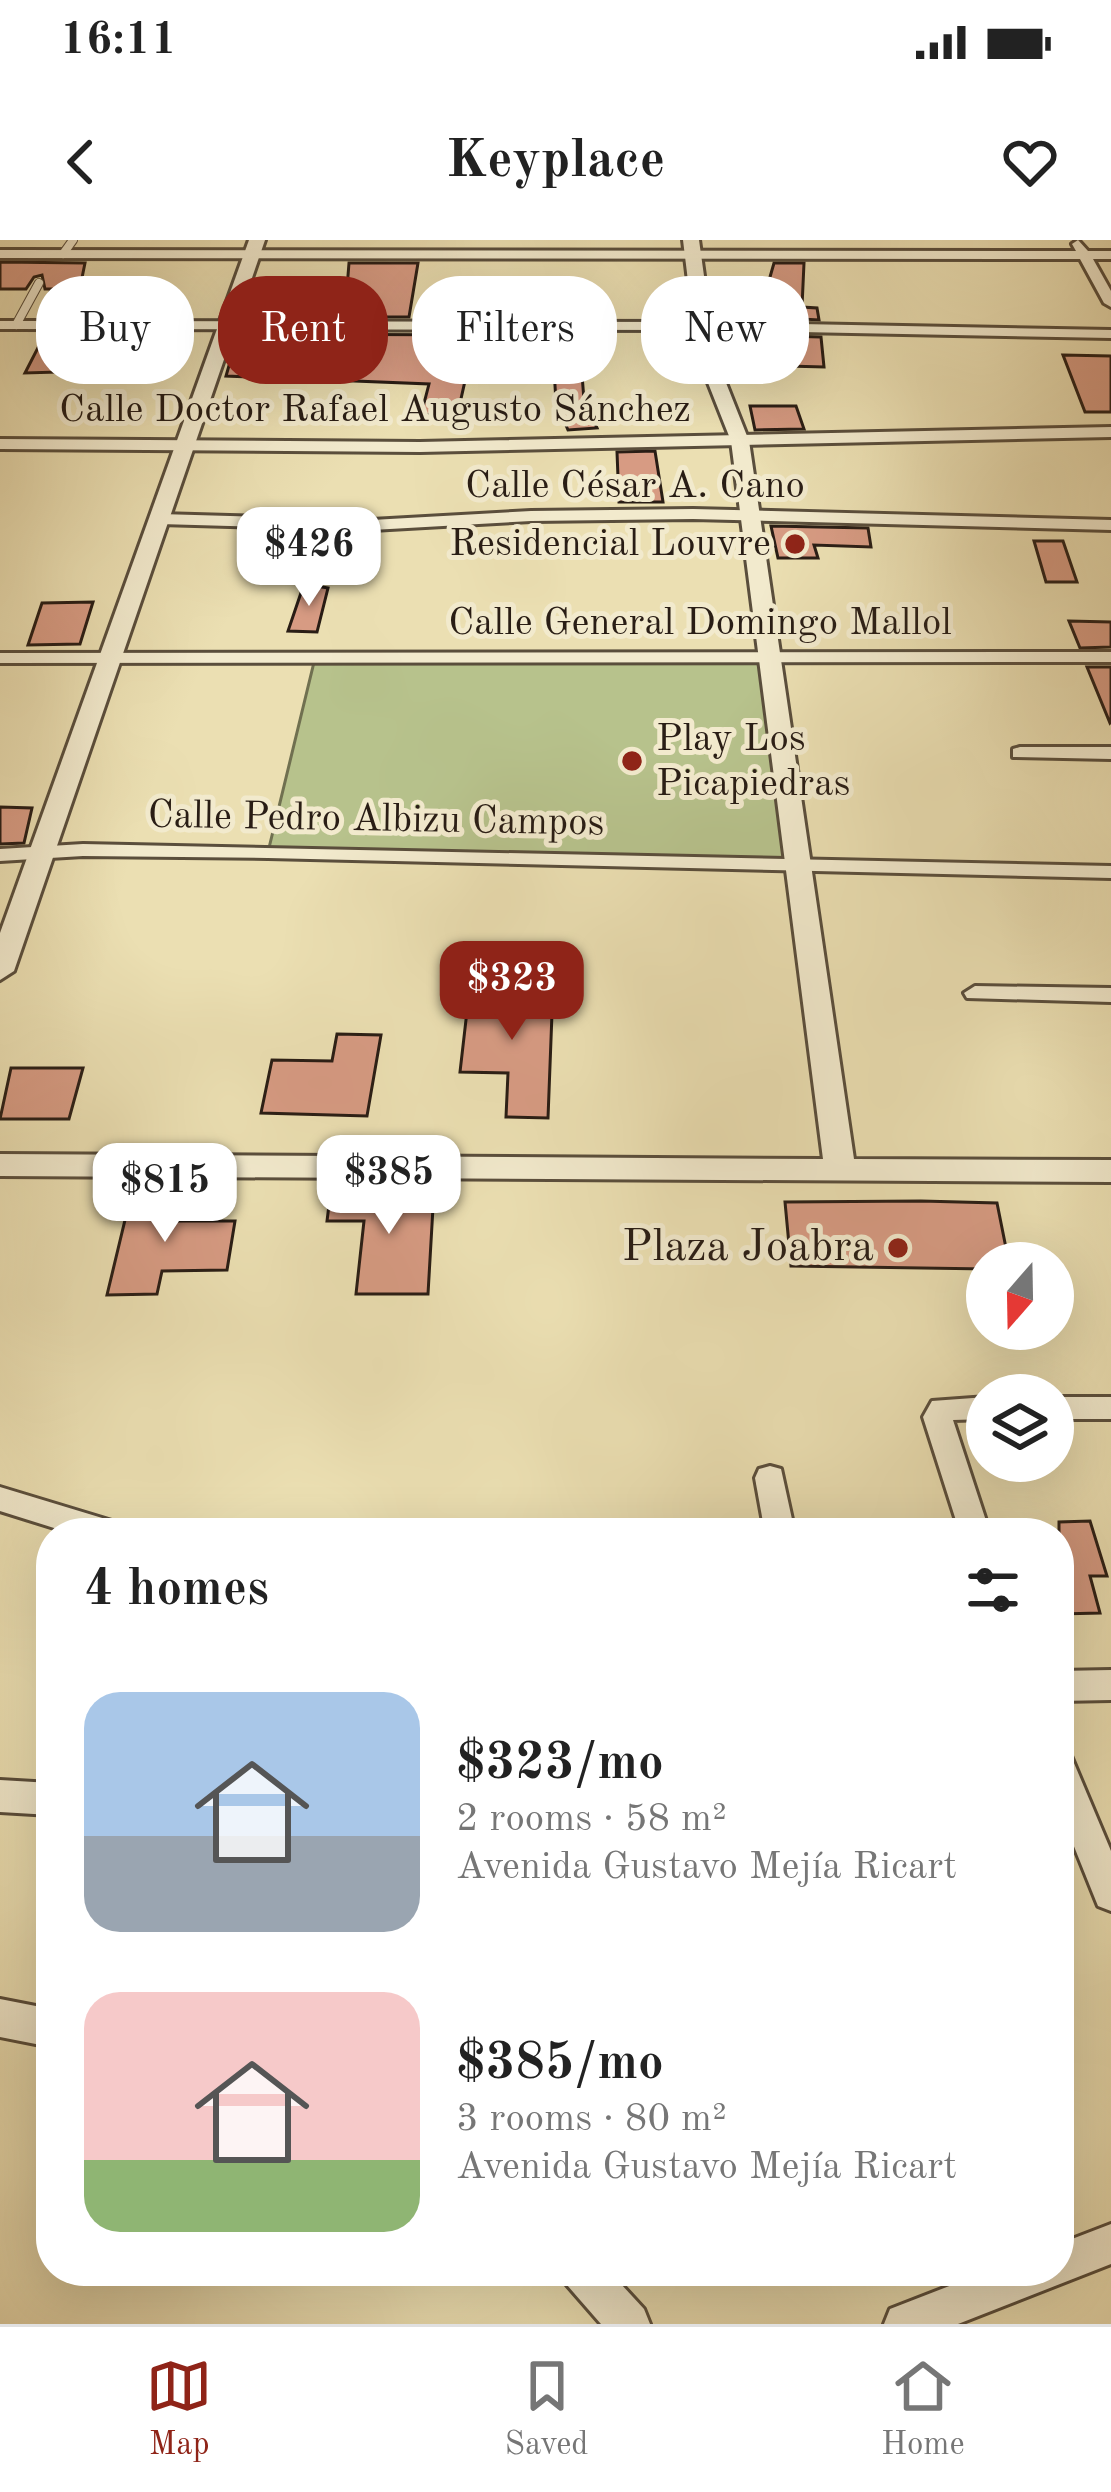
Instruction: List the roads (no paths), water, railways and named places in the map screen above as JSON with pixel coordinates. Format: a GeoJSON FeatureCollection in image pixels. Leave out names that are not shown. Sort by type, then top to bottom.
{"type":"FeatureCollection","features":[{"type":"Feature","properties":{"kind":"street"},"geometry":{"type":"LineString","coordinates":[[1075,240],[1111,303]]}},
{"type":"Feature","properties":{"kind":"street"},"geometry":{"type":"LineString","coordinates":[[244,276],[255,247]]}},
{"type":"Feature","properties":{"kind":"street"},"geometry":{"type":"LineString","coordinates":[[0,254],[255,247],[1111,255]]}},
{"type":"Feature","properties":{"kind":"street"},"geometry":{"type":"LineString","coordinates":[[8,325],[218,325]]}},
{"type":"Feature","properties":{"kind":"street"},"geometry":{"type":"LineString","coordinates":[[388,325],[641,326]]}},
{"type":"Feature","properties":{"kind":"street"},"geometry":{"type":"LineString","coordinates":[[809,328],[1111,334]]}},
{"type":"Feature","properties":{"kind":"street"},"geometry":{"type":"LineString","coordinates":[[0,971],[218,348]]}},
{"type":"Feature","properties":{"kind":"street"},"geometry":{"type":"LineString","coordinates":[[717,384],[740,441],[840,1168]]}},
{"type":"Feature","properties":{"kind":"street","name":"Calle Doctor Rafael Augusto Sánchez"},"geometry":{"type":"LineString","coordinates":[[0,444],[740,441],[1111,432]]}},
{"type":"Feature","properties":{"kind":"street","name":"Calle César A. Cano"},"geometry":{"type":"LineString","coordinates":[[160,519],[372,525],[531,516],[747,516],[1111,525]]}},
{"type":"Feature","properties":{"kind":"street","name":"Calle General Domingo Mallol"},"geometry":{"type":"LineString","coordinates":[[0,658],[452,655],[769,661],[1111,657]]}},
{"type":"Feature","properties":{"kind":"street"},"geometry":{"type":"LineString","coordinates":[[1020,753],[1111,752]]}},
{"type":"Feature","properties":{"kind":"street","name":"Calle Pedro Albizu Campos"},"geometry":{"type":"LineString","coordinates":[[0,855],[268,852],[1111,872]]}},
{"type":"Feature","properties":{"kind":"street"},"geometry":{"type":"LineString","coordinates":[[975,993],[1111,995]]}},
{"type":"Feature","properties":{"kind":"street"},"geometry":{"type":"LineString","coordinates":[[0,1165],[1111,1171]]}},
{"type":"Feature","properties":{"kind":"street"},"geometry":{"type":"LineString","coordinates":[[966,1408],[941,1408],[937,1417],[970,1518]]}},
{"type":"Feature","properties":{"kind":"street"},"geometry":{"type":"LineString","coordinates":[[1074,1408],[1111,1408]]}},
{"type":"Feature","properties":{"kind":"street"},"geometry":{"type":"LineString","coordinates":[[770,1478],[778,1518]]}},
{"type":"Feature","properties":{"kind":"street"},"geometry":{"type":"LineString","coordinates":[[0,1499],[62,1518]]}},
{"type":"Feature","properties":{"kind":"street"},"geometry":{"type":"LineString","coordinates":[[1074,1686],[1111,1685]]}},
{"type":"Feature","properties":{"kind":"street"},"geometry":{"type":"LineString","coordinates":[[0,1796],[36,1798]]}},
{"type":"Feature","properties":{"kind":"street"},"geometry":{"type":"LineString","coordinates":[[1074,1829],[1111,1894]]}},
{"type":"Feature","properties":{"kind":"street"},"geometry":{"type":"LineString","coordinates":[[0,2018],[36,2025]]}},
{"type":"Feature","properties":{"kind":"street"},"geometry":{"type":"LineString","coordinates":[[1074,2258],[1111,2243]]}},
{"type":"Feature","properties":{"kind":"street"},"geometry":{"type":"LineString","coordinates":[[595,2286],[629,2324]]}},
{"type":"Feature","properties":{"kind":"street"},"geometry":{"type":"LineString","coordinates":[[905,2324],[1003,2286]]}},
{"type":"Feature","properties":{"kind":"lane"},"geometry":{"type":"LineString","coordinates":[[63,254],[73,240]]}},
{"type":"Feature","properties":{"kind":"lane"},"geometry":{"type":"LineString","coordinates":[[8,325],[36,287]]}},
{"type":"Feature","properties":{"kind":"place","name":"Residencial Louvre"},"geometry":{"type":"Point","coordinates":[795,544]}},
{"type":"Feature","properties":{"kind":"place","name":"Play Los Picapiedras"},"geometry":{"type":"Point","coordinates":[632,761]}},
{"type":"Feature","properties":{"kind":"place","name":"Plaza Joabra"},"geometry":{"type":"Point","coordinates":[898,1248]}}]}
